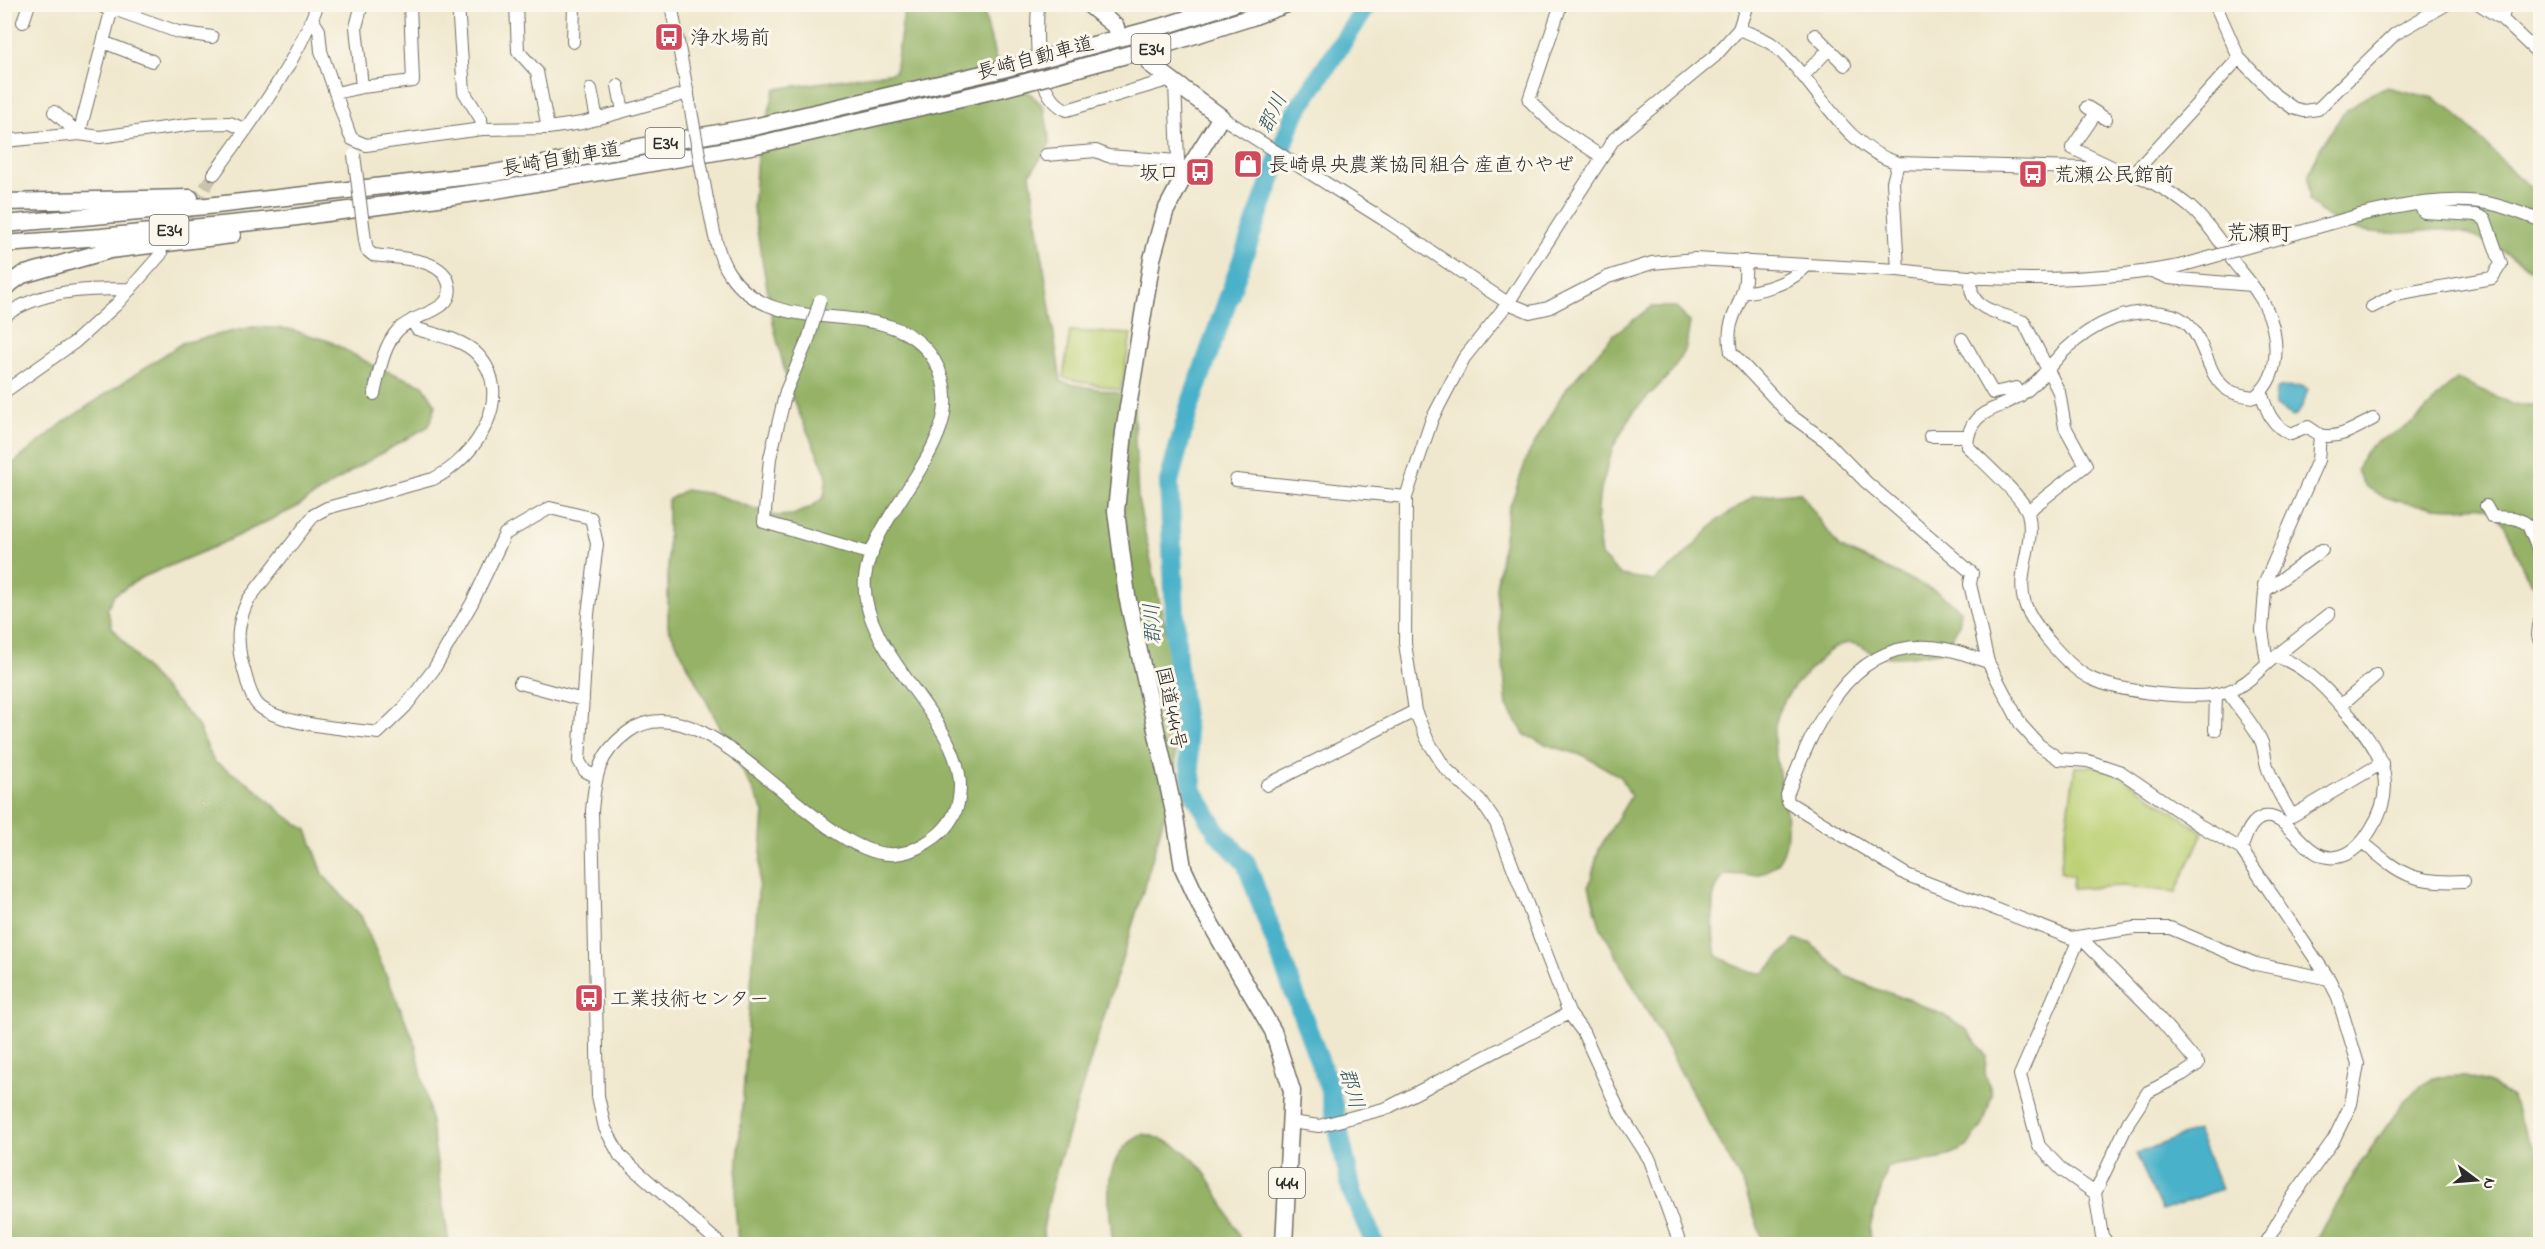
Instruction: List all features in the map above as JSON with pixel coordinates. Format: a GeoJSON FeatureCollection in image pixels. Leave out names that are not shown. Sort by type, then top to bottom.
{"type":"FeatureCollection","features":[{"type":"Feature","properties":{"kind":"highway","name":"長崎自動車道"},"geometry":{"type":"LineString","coordinates":[[4,224],[152,212],[488,174],[620,152],[758,126],[995,71],[1164,26],[1233,4]]}},
{"type":"Feature","properties":{"kind":"highway"},"geometry":{"type":"LineString","coordinates":[[1098,7],[1116,27]]}},
{"type":"Feature","properties":{"kind":"highway","name":"長崎自動車道"},"geometry":{"type":"LineString","coordinates":[[4,244],[271,220],[406,203],[756,145],[1000,89],[1288,8]]}},
{"type":"Feature","properties":{"kind":"highway"},"geometry":{"type":"LineString","coordinates":[[1150,64],[1221,117]]}},
{"type":"Feature","properties":{"kind":"highway","name":"国道444号"},"geometry":{"type":"LineString","coordinates":[[1221,117],[1165,212],[1152,259],[1124,432],[1116,511],[1129,607],[1175,818],[1183,868],[1202,909],[1274,1031],[1292,1091],[1284,1245]]}},
{"type":"Feature","properties":{"kind":"highway"},"geometry":{"type":"LineString","coordinates":[[4,202],[299,196]]}},
{"type":"Feature","properties":{"kind":"highway"},"geometry":{"type":"LineString","coordinates":[[4,288],[21,275],[110,250],[336,222],[406,203]]}},
{"type":"Feature","properties":{"kind":"street"},"geometry":{"type":"LineString","coordinates":[[23,22],[29,4]]}},
{"type":"Feature","properties":{"kind":"street"},"geometry":{"type":"LineString","coordinates":[[214,174],[286,71],[318,4]]}},
{"type":"Feature","properties":{"kind":"street"},"geometry":{"type":"LineString","coordinates":[[362,4],[356,27],[362,87]]}},
{"type":"Feature","properties":{"kind":"street"},"geometry":{"type":"LineString","coordinates":[[336,93],[362,87],[413,81],[410,4]]}},
{"type":"Feature","properties":{"kind":"street"},"geometry":{"type":"LineString","coordinates":[[458,4],[464,92],[481,119],[482,129]]}},
{"type":"Feature","properties":{"kind":"street"},"geometry":{"type":"LineString","coordinates":[[516,4],[518,51],[537,72],[548,128]]}},
{"type":"Feature","properties":{"kind":"street"},"geometry":{"type":"LineString","coordinates":[[573,42],[574,4]]}},
{"type":"Feature","properties":{"kind":"street"},"geometry":{"type":"LineString","coordinates":[[671,4],[707,199],[719,252],[728,272],[743,291],[762,304],[788,312],[892,326],[915,340],[933,359],[942,382],[944,407],[940,431],[917,475],[886,522],[865,575],[865,600],[876,630],[955,754],[961,778],[959,801],[949,824],[934,838],[914,850],[889,854],[869,849],[845,838],[703,732],[677,722],[655,722],[631,729],[613,745],[602,760],[595,776],[592,811],[598,1096],[605,1128],[620,1156],[720,1245]]}},
{"type":"Feature","properties":{"kind":"street"},"geometry":{"type":"LineString","coordinates":[[1038,4],[1037,47],[1045,88],[1056,105],[1067,110],[1173,81],[1179,186]]}},
{"type":"Feature","properties":{"kind":"street"},"geometry":{"type":"LineString","coordinates":[[1562,4],[1530,100],[1554,125],[1602,158]]}},
{"type":"Feature","properties":{"kind":"street"},"geometry":{"type":"LineString","coordinates":[[1680,1245],[1650,1160],[1621,1115],[1582,1032],[1569,1013],[1496,823],[1480,800],[1445,768],[1428,741],[1415,711],[1405,643],[1406,497],[1431,418],[1464,358],[1508,303],[1614,139],[1714,56],[1738,29],[1747,4]]}},
{"type":"Feature","properties":{"kind":"street"},"geometry":{"type":"LineString","coordinates":[[2215,4],[2239,58],[2275,95],[2294,108],[2304,111],[2318,109],[2395,34],[2447,4]]}},
{"type":"Feature","properties":{"kind":"street"},"geometry":{"type":"LineString","coordinates":[[2479,4],[2502,19],[2541,55]]}},
{"type":"Feature","properties":{"kind":"street"},"geometry":{"type":"LineString","coordinates":[[2502,19],[2506,4]]}},
{"type":"Feature","properties":{"kind":"street"},"geometry":{"type":"LineString","coordinates":[[80,134],[103,42],[108,7],[178,32],[212,37]]}},
{"type":"Feature","properties":{"kind":"street"},"geometry":{"type":"LineString","coordinates":[[312,20],[319,30],[321,51],[349,133],[352,139],[359,143],[373,144],[482,129],[548,128],[689,99]]}},
{"type":"Feature","properties":{"kind":"street"},"geometry":{"type":"LineString","coordinates":[[1738,29],[1773,45],[1804,75],[1844,128],[1866,149],[1883,159],[1898,163],[2117,169],[2134,173],[2190,208],[2220,242],[2259,294],[2276,340],[2276,360],[2267,387],[2254,397],[2228,391],[2219,383],[2198,336],[2186,322],[2172,315],[2144,313],[2126,315],[2095,326],[2063,352],[2049,370],[2020,396],[1982,414],[1972,424],[1967,446],[2018,497],[2028,512],[2030,532],[2022,583],[2025,604],[2033,619],[2070,665],[2091,679],[2110,685],[2174,696],[2222,693],[2249,681],[2272,659],[2329,614]]}},
{"type":"Feature","properties":{"kind":"street"},"geometry":{"type":"LineString","coordinates":[[1815,35],[1845,65]]}},
{"type":"Feature","properties":{"kind":"street"},"geometry":{"type":"LineString","coordinates":[[103,42],[152,62]]}},
{"type":"Feature","properties":{"kind":"street"},"geometry":{"type":"LineString","coordinates":[[1804,75],[1829,49]]}},
{"type":"Feature","properties":{"kind":"street"},"geometry":{"type":"LineString","coordinates":[[2134,173],[2239,58]]}},
{"type":"Feature","properties":{"kind":"street"},"geometry":{"type":"LineString","coordinates":[[618,86],[623,111]]}},
{"type":"Feature","properties":{"kind":"street"},"geometry":{"type":"LineString","coordinates":[[591,89],[597,119]]}},
{"type":"Feature","properties":{"kind":"street"},"geometry":{"type":"LineString","coordinates":[[54,111],[80,134]]}},
{"type":"Feature","properties":{"kind":"street"},"geometry":{"type":"LineString","coordinates":[[2096,113],[2072,148],[2117,169]]}},
{"type":"Feature","properties":{"kind":"street"},"geometry":{"type":"LineString","coordinates":[[1221,117],[1508,303],[1530,312],[1548,308],[1608,277],[1652,263],[1695,259],[1973,276],[2056,278],[2153,271],[2180,266],[2360,215],[2437,201],[2492,204],[2541,220]]}},
{"type":"Feature","properties":{"kind":"street"},"geometry":{"type":"LineString","coordinates":[[4,141],[80,134],[100,136],[194,124],[230,123],[246,130]]}},
{"type":"Feature","properties":{"kind":"street"},"geometry":{"type":"LineString","coordinates":[[359,143],[354,155],[367,250],[373,255],[434,266],[444,272],[450,290],[448,299],[441,306],[412,320],[398,330],[389,345],[374,394]]}},
{"type":"Feature","properties":{"kind":"street"},"geometry":{"type":"LineString","coordinates":[[1046,155],[1096,151],[1108,156],[1178,161]]}},
{"type":"Feature","properties":{"kind":"street"},"geometry":{"type":"LineString","coordinates":[[1898,163],[1893,182],[1898,270]]}},
{"type":"Feature","properties":{"kind":"street"},"geometry":{"type":"LineString","coordinates":[[2372,307],[2395,295],[2492,278],[2498,272],[2501,264],[2485,219],[2476,215],[2424,212],[2419,204]]}},
{"type":"Feature","properties":{"kind":"street"},"geometry":{"type":"LineString","coordinates":[[4,392],[75,342],[117,304],[161,254]]}},
{"type":"Feature","properties":{"kind":"street"},"geometry":{"type":"LineString","coordinates":[[1745,261],[1744,286],[1729,324],[1728,339],[1731,352],[1790,415],[1826,441],[1866,482],[1972,573],[1970,584],[1988,662],[2020,725],[2039,745],[2059,759],[2088,760],[2121,772],[2199,825],[2241,849],[2329,979],[2337,995],[2358,1064],[2351,1104],[2334,1139],[2292,1198],[2265,1245]]}},
{"type":"Feature","properties":{"kind":"street"},"geometry":{"type":"LineString","coordinates":[[1742,293],[1759,291],[1796,277],[1807,265]]}},
{"type":"Feature","properties":{"kind":"street"},"geometry":{"type":"LineString","coordinates":[[2153,271],[2169,278],[2251,285]]}},
{"type":"Feature","properties":{"kind":"street"},"geometry":{"type":"LineString","coordinates":[[1973,276],[1970,286],[1974,299],[1980,306],[2024,322],[2059,392],[2065,427],[2086,465],[2028,512]]}},
{"type":"Feature","properties":{"kind":"street"},"geometry":{"type":"LineString","coordinates":[[4,316],[35,299],[63,291],[131,289]]}},
{"type":"Feature","properties":{"kind":"street"},"geometry":{"type":"LineString","coordinates":[[820,300],[809,337],[786,391],[770,458],[764,522],[872,554]]}},
{"type":"Feature","properties":{"kind":"street"},"geometry":{"type":"LineString","coordinates":[[412,320],[417,328],[464,344],[476,352],[490,374],[493,389],[489,420],[459,464],[447,472],[433,479],[327,508],[314,515],[248,600],[241,616],[238,632],[239,651],[252,695],[258,705],[281,719],[378,733],[405,707],[434,669],[472,603],[505,534],[550,508],[591,518],[597,544],[588,614],[579,761],[585,771],[595,776]]}},
{"type":"Feature","properties":{"kind":"street"},"geometry":{"type":"LineString","coordinates":[[1962,339],[1993,393],[2016,388],[2020,396]]}},
{"type":"Feature","properties":{"kind":"street"},"geometry":{"type":"LineString","coordinates":[[2261,392],[2266,410],[2278,429],[2291,434],[2308,427],[2328,438],[2341,435],[2373,418]]}},
{"type":"Feature","properties":{"kind":"street"},"geometry":{"type":"LineString","coordinates":[[2272,659],[2262,630],[2264,585],[2318,460],[2320,435]]}},
{"type":"Feature","properties":{"kind":"street"},"geometry":{"type":"LineString","coordinates":[[1930,436],[1968,436]]}},
{"type":"Feature","properties":{"kind":"street"},"geometry":{"type":"LineString","coordinates":[[1236,480],[1406,497]]}},
{"type":"Feature","properties":{"kind":"street"},"geometry":{"type":"LineString","coordinates":[[2486,506],[2492,516],[2514,518],[2528,525],[2541,554]]}},
{"type":"Feature","properties":{"kind":"street"},"geometry":{"type":"LineString","coordinates":[[2265,591],[2322,550]]}},
{"type":"Feature","properties":{"kind":"street"},"geometry":{"type":"LineString","coordinates":[[2541,617],[2538,635],[2541,642]]}},
{"type":"Feature","properties":{"kind":"street"},"geometry":{"type":"LineString","coordinates":[[1988,662],[1930,647],[1898,648],[1873,658],[1852,675],[1814,729],[1787,795],[1788,802],[1907,875],[2071,938],[2134,928],[2170,928],[2256,964],[2329,979]]}},
{"type":"Feature","properties":{"kind":"street"},"geometry":{"type":"LineString","coordinates":[[2241,849],[2249,828],[2264,817],[2283,822],[2297,839],[2317,853],[2330,858],[2342,856],[2362,842],[2383,807],[2386,787],[2382,764],[2371,741],[2341,705],[2303,668],[2272,659]]}},
{"type":"Feature","properties":{"kind":"street"},"geometry":{"type":"LineString","coordinates":[[2341,705],[2376,675]]}},
{"type":"Feature","properties":{"kind":"street"},"geometry":{"type":"LineString","coordinates":[[520,683],[584,700]]}},
{"type":"Feature","properties":{"kind":"street"},"geometry":{"type":"LineString","coordinates":[[2215,730],[2222,693]]}},
{"type":"Feature","properties":{"kind":"street"},"geometry":{"type":"LineString","coordinates":[[2222,693],[2252,724],[2262,742],[2267,765],[2278,792],[2292,816],[2382,764]]}},
{"type":"Feature","properties":{"kind":"street"},"geometry":{"type":"LineString","coordinates":[[1267,785],[1415,711]]}},
{"type":"Feature","properties":{"kind":"street"},"geometry":{"type":"LineString","coordinates":[[2362,842],[2405,875],[2421,880],[2464,880]]}},
{"type":"Feature","properties":{"kind":"street"},"geometry":{"type":"LineString","coordinates":[[2080,937],[2020,1075],[2039,1146],[2062,1170],[2095,1193]]}},
{"type":"Feature","properties":{"kind":"street"},"geometry":{"type":"LineString","coordinates":[[2080,937],[2154,1012],[2198,1064],[2148,1092],[2129,1121],[2095,1193],[2102,1236],[2108,1245]]}},
{"type":"Feature","properties":{"kind":"street"},"geometry":{"type":"LineString","coordinates":[[1291,1122],[1319,1126],[1387,1108],[1569,1013]]}},
{"type":"Feature","properties":{"kind":"green space"},"geometry":{"type":"Polygon","coordinates":[[[905,5],[982,5],[996,60],[1044,107],[1050,144],[1030,174],[1061,382],[1133,396],[1138,500],[1170,651],[1176,721],[1175,778],[1143,891],[1053,1181],[1043,1229],[1044,1244],[738,1244],[735,1202],[764,812],[668,627],[668,500],[685,490],[713,494],[776,516],[793,515],[811,507],[824,497],[827,475],[790,393],[774,327],[753,208],[757,157],[775,89],[895,72],[905,5]]]}},
{"type":"Feature","properties":{"kind":"green space"},"geometry":{"type":"Polygon","coordinates":[[[2387,87],[2433,98],[2452,110],[2540,196],[2540,275],[2499,249],[2464,233],[2445,230],[2370,232],[2332,219],[2309,200],[2309,174],[2320,148],[2342,115],[2366,96],[2387,87]]]}},
{"type":"Feature","properties":{"kind":"green space"},"geometry":{"type":"Polygon","coordinates":[[[1651,307],[1675,307],[1690,322],[1686,347],[1672,372],[1634,411],[1613,447],[1599,496],[1597,525],[1601,556],[1621,575],[1653,581],[1678,562],[1717,521],[1754,496],[1800,492],[1839,547],[1937,592],[1961,610],[1959,626],[1942,651],[1893,657],[1878,655],[1857,644],[1840,645],[1827,652],[1796,684],[1781,706],[1774,733],[1786,810],[1785,849],[1777,863],[1762,873],[1725,874],[1713,897],[1714,940],[1718,957],[1752,973],[1764,973],[1795,940],[1810,943],[1846,976],[1876,989],[1911,1000],[1943,1015],[1967,1030],[1986,1056],[1985,1073],[1992,1095],[1983,1125],[1967,1147],[1940,1159],[1888,1166],[1870,1227],[1871,1244],[1764,1244],[1744,1186],[1600,926],[1589,886],[1599,849],[1631,796],[1621,777],[1584,756],[1525,735],[1507,706],[1496,588],[1508,512],[1528,455],[1563,393],[1613,335],[1651,307]]]}},
{"type":"Feature","properties":{"kind":"green space"},"geometry":{"type":"Polygon","coordinates":[[[252,327],[289,329],[329,341],[374,366],[423,385],[436,405],[429,426],[361,465],[295,508],[214,547],[141,578],[114,595],[107,609],[112,627],[147,670],[197,724],[214,762],[249,783],[286,816],[307,830],[324,876],[361,916],[415,1043],[429,1110],[449,1244],[5,1244],[5,470],[64,422],[182,343],[252,327]]]}},
{"type":"Feature","properties":{"kind":"green space"},"geometry":{"type":"Polygon","coordinates":[[[1070,331],[1131,334],[1121,390],[1063,378],[1070,331]]]}},
{"type":"Feature","properties":{"kind":"green space"},"geometry":{"type":"Polygon","coordinates":[[[2457,379],[2515,405],[2540,405],[2540,591],[2524,571],[2504,524],[2487,508],[2437,507],[2398,501],[2385,497],[2366,486],[2357,470],[2361,459],[2373,445],[2413,422],[2457,379]]]}},
{"type":"Feature","properties":{"kind":"green space"},"geometry":{"type":"Polygon","coordinates":[[[2094,766],[2119,775],[2203,832],[2176,892],[2122,886],[2072,889],[2073,876],[2060,872],[2075,767],[2094,766]]]}},
{"type":"Feature","properties":{"kind":"green space"},"geometry":{"type":"Polygon","coordinates":[[[2462,1076],[2490,1084],[2512,1097],[2518,1118],[2540,1160],[2540,1244],[2313,1244],[2360,1164],[2406,1099],[2433,1077],[2462,1076]]]}},
{"type":"Feature","properties":{"kind":"green space"},"geometry":{"type":"Polygon","coordinates":[[[1143,1134],[1179,1148],[1193,1159],[1204,1172],[1222,1202],[1239,1236],[1240,1244],[1113,1244],[1109,1207],[1112,1170],[1126,1146],[1143,1134]]]}},
{"type":"Feature","properties":{"kind":"water"},"geometry":{"type":"Polygon","coordinates":[[[2302,386],[2308,389],[2301,409],[2296,414],[2293,416],[2274,405],[2276,391],[2279,388],[2302,386]]]}},
{"type":"Feature","properties":{"kind":"water"},"geometry":{"type":"Polygon","coordinates":[[[2197,1130],[2221,1189],[2162,1211],[2136,1154],[2197,1130]]]}},
{"type":"Feature","properties":{"kind":"waterway","name":"郡川"},"geometry":{"type":"LineString","coordinates":[[1368,4],[1294,115],[1189,408],[1169,482],[1177,661],[1193,791],[1217,832],[1246,863],[1329,1087],[1352,1192],[1375,1244]]}},
{"type":"Feature","properties":{"kind":"tunnel"},"geometry":{"type":"LineString","coordinates":[[175,233],[214,174]]}},
{"type":"Feature","properties":{"kind":"place","name":"浄水場前"},"geometry":{"type":"Point","coordinates":[669,37]}},
{"type":"Feature","properties":{"kind":"place","name":"長崎県央農業協同組合 産直かやぜ"},"geometry":{"type":"Point","coordinates":[1248,164]}},
{"type":"Feature","properties":{"kind":"place","name":"坂口"},"geometry":{"type":"Point","coordinates":[1200,172]}},
{"type":"Feature","properties":{"kind":"place","name":"荒瀬公民館前"},"geometry":{"type":"Point","coordinates":[2033,174]}},
{"type":"Feature","properties":{"kind":"place","name":"工業技術センター"},"geometry":{"type":"Point","coordinates":[589,998]}},
{"type":"Feature","properties":{"kind":"district","name":"荒瀬町"},"geometry":{"type":"Point","coordinates":[2259,232]}}]}
